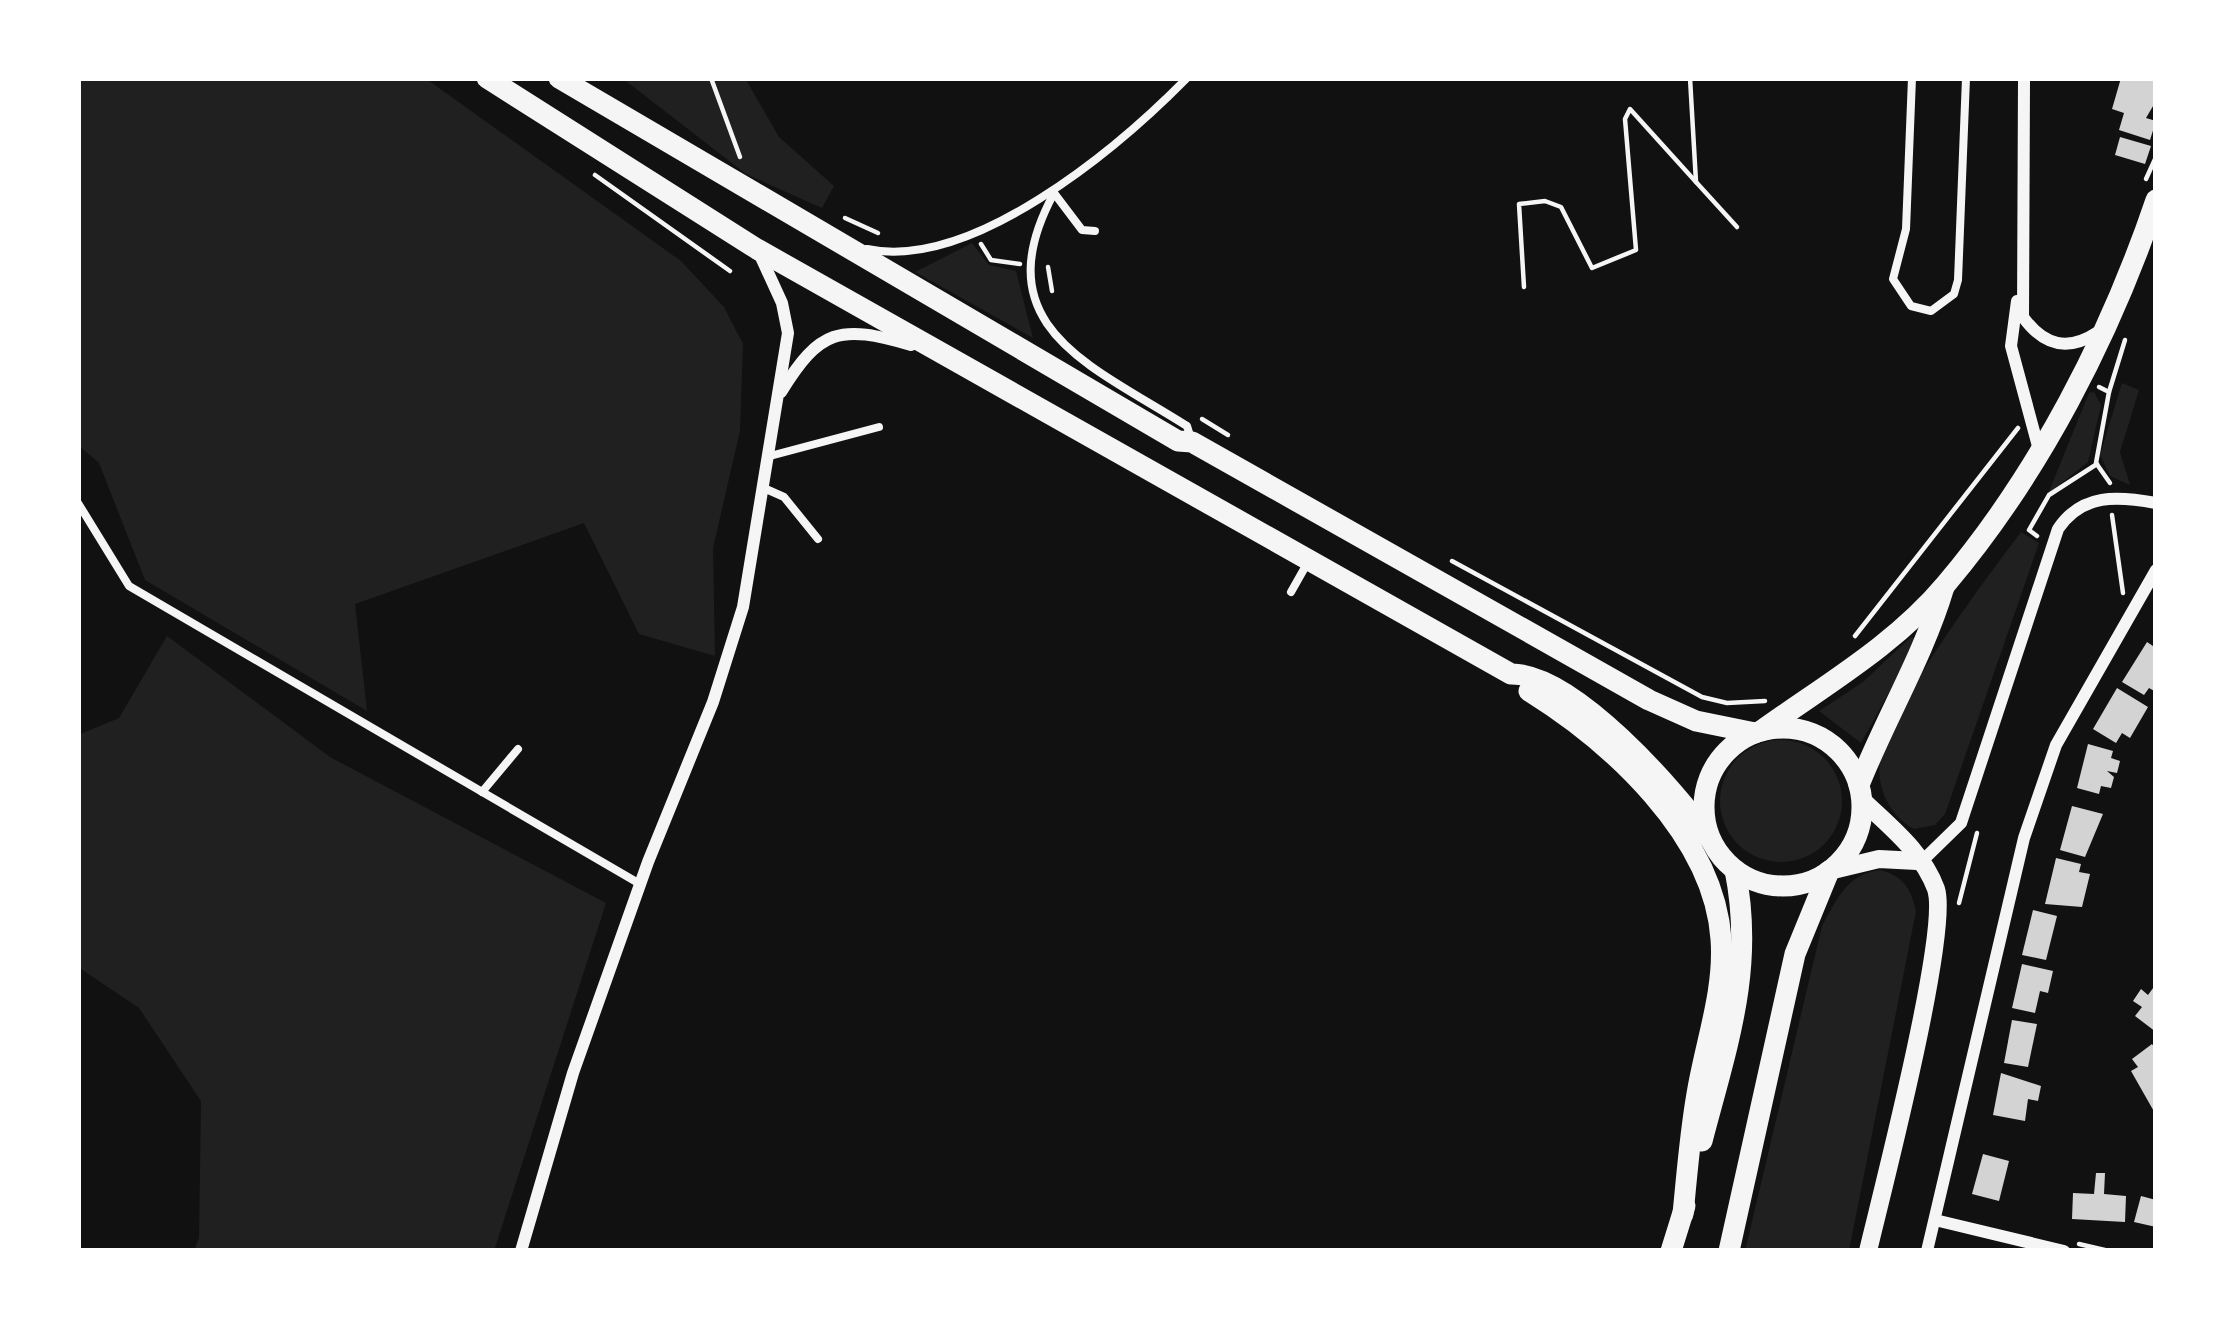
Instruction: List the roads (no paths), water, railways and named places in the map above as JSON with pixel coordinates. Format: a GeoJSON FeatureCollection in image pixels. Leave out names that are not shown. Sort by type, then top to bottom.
{"type":"FeatureCollection","features":[{"type":"Feature","properties":{"kind":"main road"},"geometry":{"type":"LineString","coordinates":[[487,78],[757,249],[1511,674],[1623,765],[1681,835],[1714,902],[1721,937],[1683,1214]]}},
{"type":"Feature","properties":{"kind":"main road"},"geometry":{"type":"LineString","coordinates":[[559,78],[1178,441],[1192,442],[1649,700],[1696,721],[1758,732],[1790,728],[1818,736],[1846,759],[1860,792]]}},
{"type":"Feature","properties":{"kind":"main road"},"geometry":{"type":"LineString","coordinates":[[1710,839],[1704,812],[1710,776],[1731,747],[1844,677],[1944,586],[2038,451],[2104,328],[2148,198]]}},
{"type":"Feature","properties":{"kind":"main road"},"geometry":{"type":"LineString","coordinates":[[1730,1251],[1795,954],[1828,872],[1856,836],[1860,792],[1887,715],[1922,656],[1944,586]]}},
{"type":"Feature","properties":{"kind":"main road"},"geometry":{"type":"LineString","coordinates":[[1511,674],[1551,688],[1637,751],[1735,870],[1746,933],[1744,967],[1671,1251]]}},
{"type":"Feature","properties":{"kind":"main road"},"geometry":{"type":"LineString","coordinates":[[1735,870],[1777,886],[1804,883],[1828,872]]}},
{"type":"Feature","properties":{"kind":"street"},"geometry":{"type":"LineString","coordinates":[[2024,78],[2023,317],[2035,333],[2058,345],[2079,345],[2104,328]]}},
{"type":"Feature","properties":{"kind":"street"},"geometry":{"type":"LineString","coordinates":[[521,1251],[572,1073],[713,702],[743,608],[782,392],[787,324],[757,249]]}},
{"type":"Feature","properties":{"kind":"street"},"geometry":{"type":"LineString","coordinates":[[2022,270],[2011,346],[2038,451]]}},
{"type":"Feature","properties":{"kind":"street"},"geometry":{"type":"LineString","coordinates":[[782,392],[807,351],[845,334],[870,333],[946,355]]}},
{"type":"Feature","properties":{"kind":"street"},"geometry":{"type":"LineString","coordinates":[[1828,872],[1879,860],[1918,862],[1961,823],[2058,529],[2082,506],[2112,497],[2156,503]]}},
{"type":"Feature","properties":{"kind":"street"},"geometry":{"type":"LineString","coordinates":[[1927,1251],[2024,838],[2056,745],[2156,570]]}},
{"type":"Feature","properties":{"kind":"street"},"geometry":{"type":"LineString","coordinates":[[1860,792],[1912,844],[1935,887],[1937,923],[1868,1251]]}},
{"type":"Feature","properties":{"kind":"street"},"geometry":{"type":"LineString","coordinates":[[1934,1220],[2065,1246]]}},
{"type":"Feature","properties":{"kind":"lane"},"geometry":{"type":"LineString","coordinates":[[832,242],[890,254],[925,252],[1054,193],[1187,78]]}},
{"type":"Feature","properties":{"kind":"lane"},"geometry":{"type":"LineString","coordinates":[[1912,78],[1906,230],[1893,279],[1911,306],[1931,311],[1954,294],[1958,280],[1966,78]]}},
{"type":"Feature","properties":{"kind":"lane"},"geometry":{"type":"LineString","coordinates":[[1054,193],[1082,230],[1095,230]]}},
{"type":"Feature","properties":{"kind":"lane"},"geometry":{"type":"LineString","coordinates":[[1054,193],[1028,254],[1036,308],[1088,363],[1187,426],[1192,442]]}},
{"type":"Feature","properties":{"kind":"lane"},"geometry":{"type":"LineString","coordinates":[[770,456],[879,427]]}},
{"type":"Feature","properties":{"kind":"lane"},"geometry":{"type":"LineString","coordinates":[[766,489],[784,497],[818,539]]}},
{"type":"Feature","properties":{"kind":"lane"},"geometry":{"type":"LineString","coordinates":[[78,503],[129,586],[640,884]]}},
{"type":"Feature","properties":{"kind":"lane"},"geometry":{"type":"LineString","coordinates":[[1291,592],[1309,560]]}},
{"type":"Feature","properties":{"kind":"lane"},"geometry":{"type":"LineString","coordinates":[[482,792],[518,749]]}}]}
